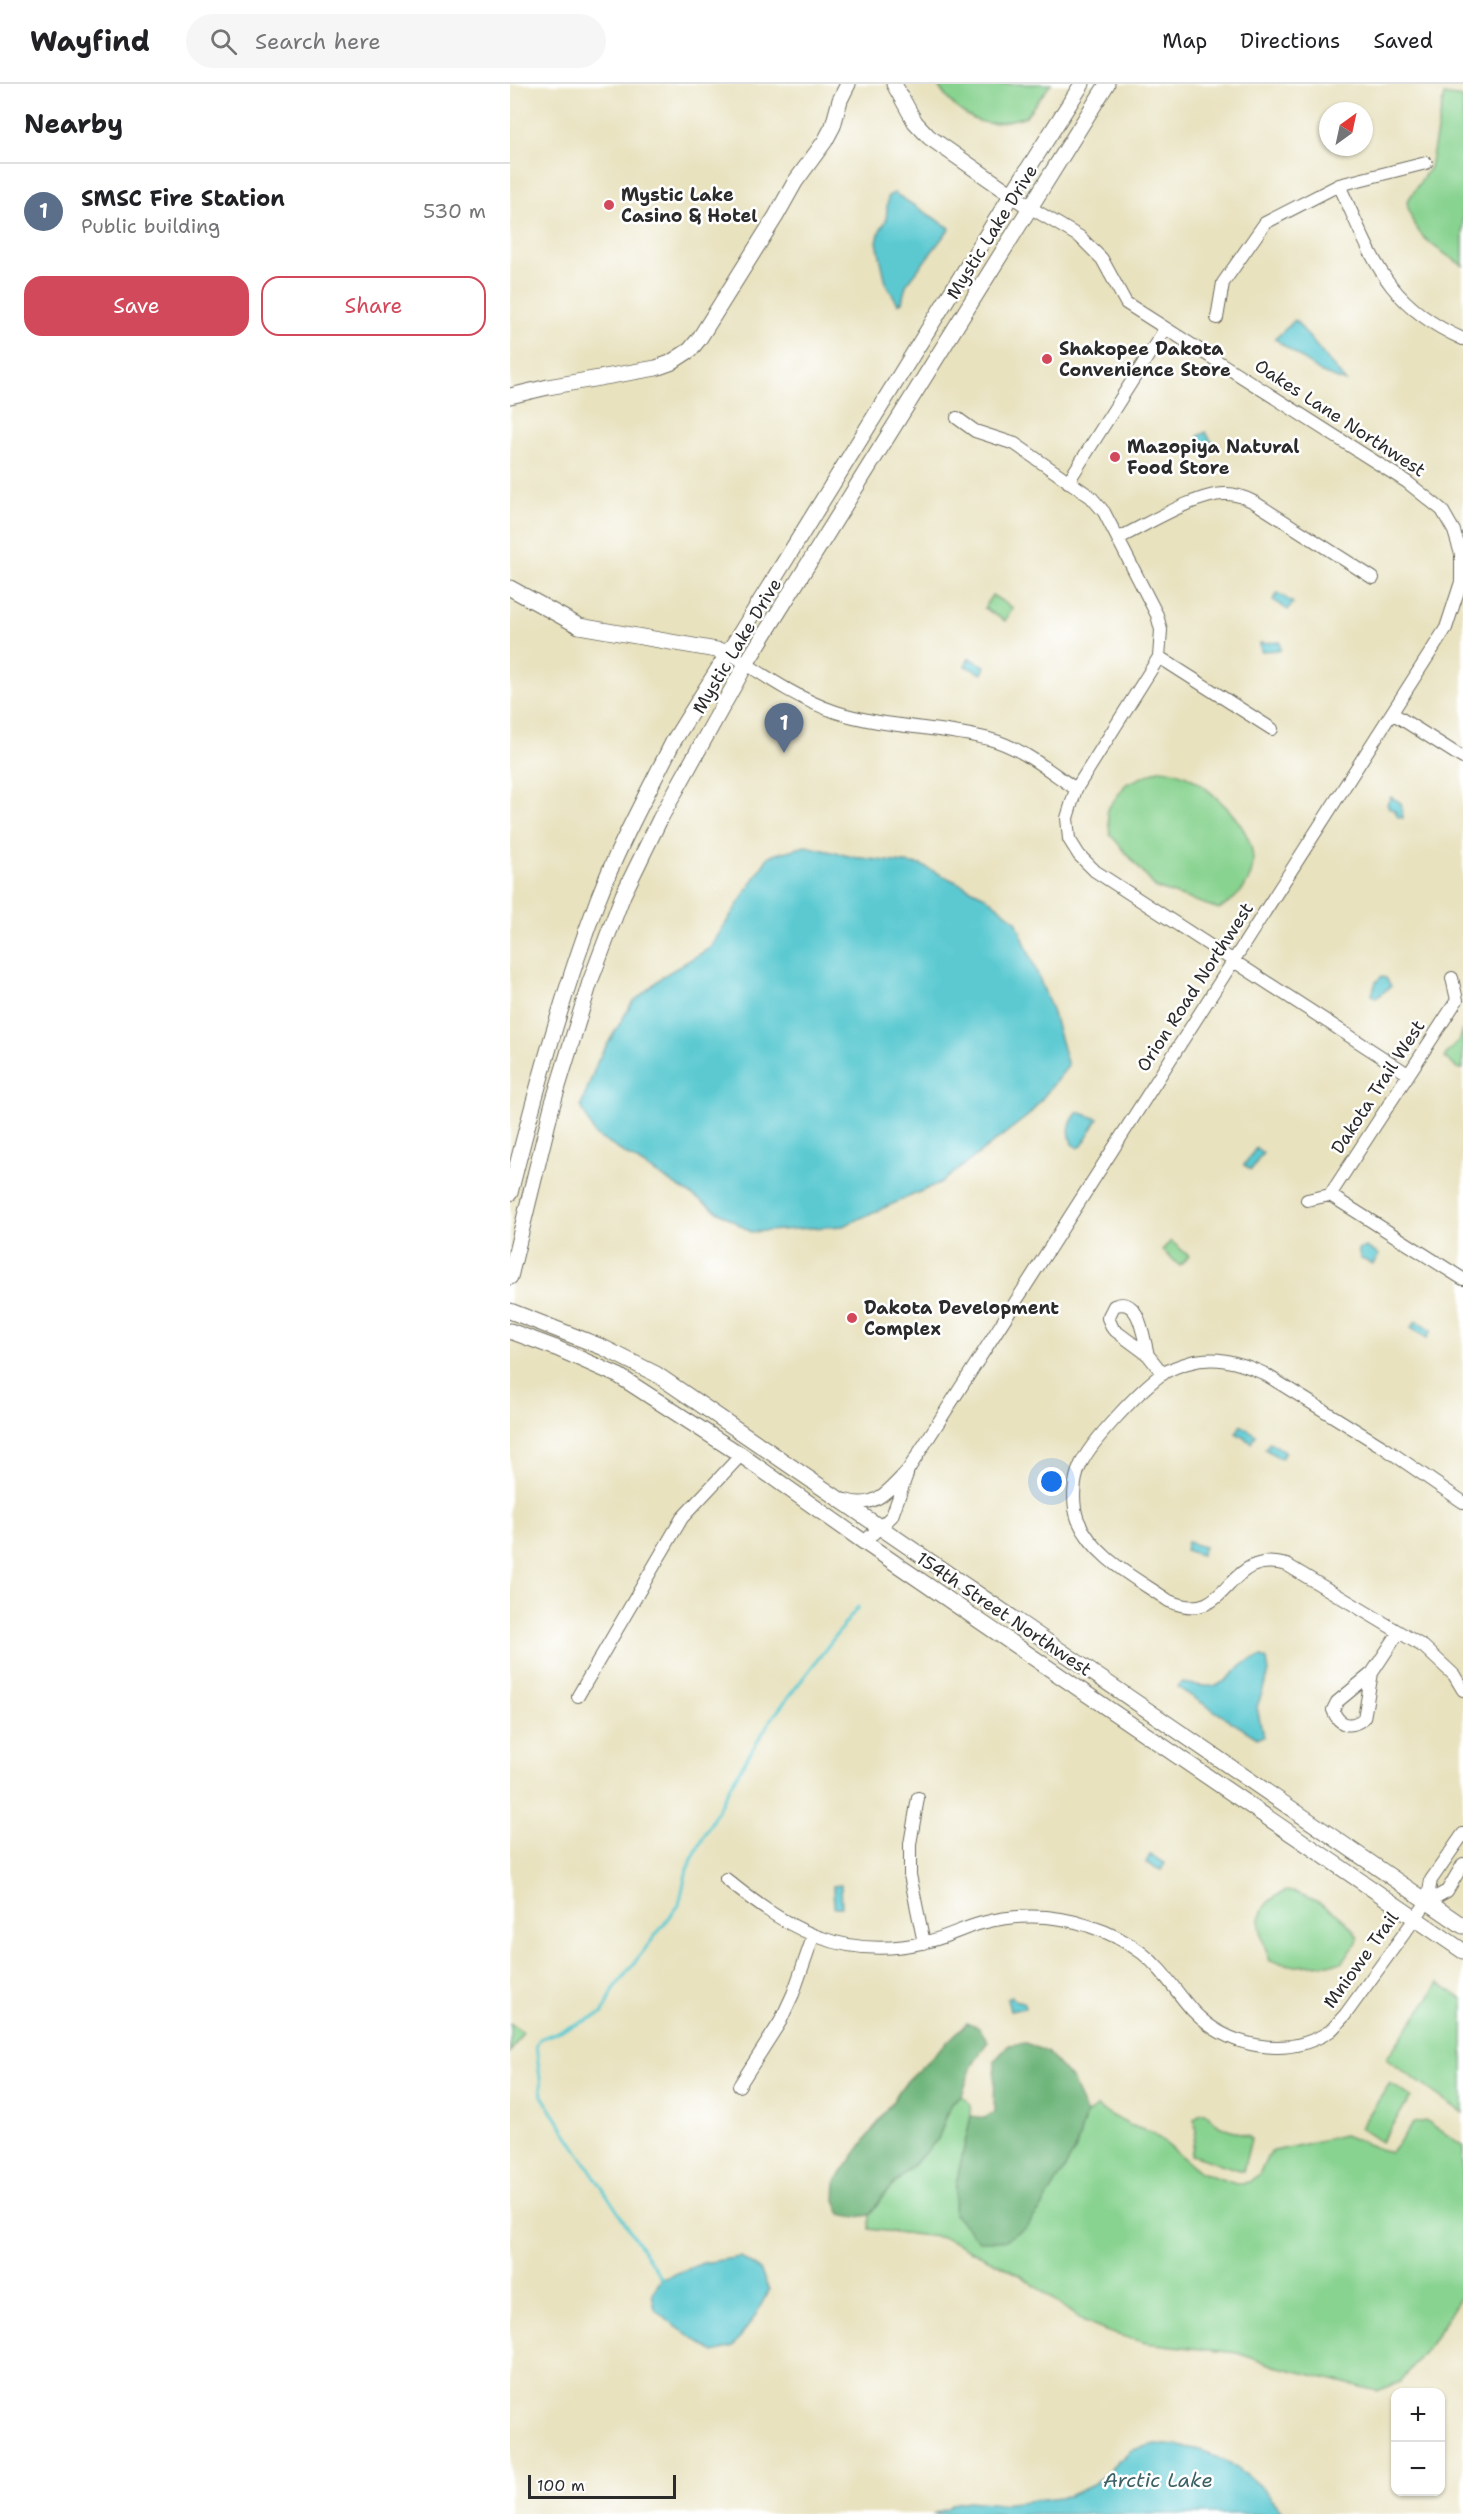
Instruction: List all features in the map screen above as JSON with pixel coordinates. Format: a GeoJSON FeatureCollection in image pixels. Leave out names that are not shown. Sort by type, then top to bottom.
{"type":"FeatureCollection","features":[{"type":"Feature","properties":{"kind":"street"},"geometry":{"type":"LineString","coordinates":[[510,396],[656,368],[670,363],[690,350],[753,253],[795,182],[825,141],[833,126],[840,100],[848,84]]}},
{"type":"Feature","properties":{"kind":"street","name":"Oakes Lane Northwest"},"geometry":{"type":"LineString","coordinates":[[894,84],[915,122],[929,137],[1031,208],[1080,237],[1102,259],[1126,303],[1407,482],[1442,510]]}},
{"type":"Feature","properties":{"kind":"street","name":"Mystic Lake Drive"},"geometry":{"type":"LineString","coordinates":[[510,1193],[547,1053],[599,897],[631,824],[673,742],[1082,84]]}},
{"type":"Feature","properties":{"kind":"street","name":"Mystic Lake Drive"},"geometry":{"type":"LineString","coordinates":[[510,1277],[552,1106],[590,982],[623,895],[660,819],[746,664],[1107,84]]}},
{"type":"Feature","properties":{"kind":"street"},"geometry":{"type":"LineString","coordinates":[[1217,318],[1223,284],[1265,223],[1339,184],[1426,163]]}},
{"type":"Feature","properties":{"kind":"street"},"geometry":{"type":"LineString","coordinates":[[1339,184],[1378,268],[1393,291],[1437,328],[1463,339]]}},
{"type":"Feature","properties":{"kind":"street"},"geometry":{"type":"LineString","coordinates":[[1068,482],[1165,328]]}},
{"type":"Feature","properties":{"kind":"street"},"geometry":{"type":"LineString","coordinates":[[957,418],[975,431],[1015,444],[1090,497],[1104,512],[1119,538],[1157,615],[1161,630],[1159,657],[1076,789],[1067,818],[1069,839],[1079,855],[1095,871],[1408,1074]]}},
{"type":"Feature","properties":{"kind":"street"},"geometry":{"type":"LineString","coordinates":[[1119,538],[1207,496],[1227,494],[1241,496],[1373,578]]}},
{"type":"Feature","properties":{"kind":"street","name":"Orion Road Northwest"},"geometry":{"type":"LineString","coordinates":[[834,1497],[859,1505],[871,1502],[885,1494],[908,1470],[1446,628],[1461,582],[1461,554],[1454,531],[1442,510]]}},
{"type":"Feature","properties":{"kind":"street"},"geometry":{"type":"LineString","coordinates":[[510,588],[579,626],[702,650],[728,652],[774,682],[819,706],[838,712],[989,739],[1011,747],[1076,789]]}},
{"type":"Feature","properties":{"kind":"street"},"geometry":{"type":"LineString","coordinates":[[1159,657],[1272,729]]}},
{"type":"Feature","properties":{"kind":"street"},"geometry":{"type":"LineString","coordinates":[[1392,713],[1463,758]]}},
{"type":"Feature","properties":{"kind":"street"},"geometry":{"type":"LineString","coordinates":[[1452,978],[1460,1002]]}},
{"type":"Feature","properties":{"kind":"street","name":"Dakota Trail West"},"geometry":{"type":"LineString","coordinates":[[1330,1195],[1408,1074],[1460,1002]]}},
{"type":"Feature","properties":{"kind":"street"},"geometry":{"type":"LineString","coordinates":[[1307,1200],[1330,1195],[1463,1279]]}},
{"type":"Feature","properties":{"kind":"street","name":"154th Street Northwest"},"geometry":{"type":"LineString","coordinates":[[510,1311],[603,1347],[656,1374],[1463,1926]]}},
{"type":"Feature","properties":{"kind":"street","name":"154th Street Northwest"},"geometry":{"type":"LineString","coordinates":[[510,1331],[556,1347],[619,1376],[741,1455],[864,1542],[1463,1951]]}},
{"type":"Feature","properties":{"kind":"street"},"geometry":{"type":"LineString","coordinates":[[1148,1355],[1163,1374]]}},
{"type":"Feature","properties":{"kind":"street"},"geometry":{"type":"LineString","coordinates":[[1463,1502],[1386,1449],[1263,1373],[1225,1360],[1187,1363],[1163,1374],[1091,1444],[1075,1478],[1077,1517],[1086,1536],[1096,1549],[1169,1601],[1182,1606],[1197,1607],[1212,1602],[1244,1569],[1257,1563],[1271,1561],[1287,1565],[1399,1632],[1439,1659],[1454,1675],[1463,1690]]}},
{"type":"Feature","properties":{"kind":"street"},"geometry":{"type":"LineString","coordinates":[[578,1696],[682,1518],[741,1455]]}},
{"type":"Feature","properties":{"kind":"street","name":"Orion Road Northwest"},"geometry":{"type":"LineString","coordinates":[[864,1542],[892,1516],[908,1470]]}},
{"type":"Feature","properties":{"kind":"street"},"geometry":{"type":"LineString","coordinates":[[1372,1673],[1399,1632]]}},
{"type":"Feature","properties":{"kind":"street"},"geometry":{"type":"LineString","coordinates":[[918,1798],[910,1844],[910,1875],[924,1943]]}},
{"type":"Feature","properties":{"kind":"street"},"geometry":{"type":"LineString","coordinates":[[1427,1902],[1431,1880],[1463,1834]]}},
{"type":"Feature","properties":{"kind":"street"},"geometry":{"type":"LineString","coordinates":[[1427,1902],[1447,1891],[1463,1864]]}},
{"type":"Feature","properties":{"kind":"street","name":"Mniowe Trail"},"geometry":{"type":"LineString","coordinates":[[726,1879],[755,1904],[789,1925],[813,1936],[864,1948],[924,1943],[981,1923],[1006,1918],[1036,1916],[1068,1920],[1117,1937],[1141,1952],[1161,1970],[1193,2011],[1226,2036],[1243,2043],[1260,2046],[1292,2046],[1330,2031],[1345,2015],[1427,1902]]}},
{"type":"Feature","properties":{"kind":"street"},"geometry":{"type":"LineString","coordinates":[[739,2086],[780,2022],[793,1994],[813,1936]]}},
{"type":"Feature","properties":{"kind":"green space"},"geometry":{"type":"Polygon","coordinates":[[[937,84],[1051,84],[1025,117],[988,123],[965,114],[946,97],[937,84]]]}},
{"type":"Feature","properties":{"kind":"green space"},"geometry":{"type":"Polygon","coordinates":[[[1444,95],[1463,98],[1463,266],[1435,247],[1420,233],[1414,225],[1407,202],[1430,167],[1444,95]]]}},
{"type":"Feature","properties":{"kind":"green space"},"geometry":{"type":"Polygon","coordinates":[[[992,595],[1013,608],[1005,621],[984,608],[992,595]]]}},
{"type":"Feature","properties":{"kind":"green space"},"geometry":{"type":"Polygon","coordinates":[[[1161,769],[1185,775],[1205,788],[1231,813],[1249,841],[1253,856],[1252,870],[1247,884],[1236,897],[1219,909],[1156,888],[1110,834],[1107,810],[1126,784],[1161,769]]]}},
{"type":"Feature","properties":{"kind":"green space"},"geometry":{"type":"Polygon","coordinates":[[[1463,1030],[1463,1069],[1457,1068],[1445,1058],[1459,1041],[1463,1030]]]}},
{"type":"Feature","properties":{"kind":"green space"},"geometry":{"type":"Polygon","coordinates":[[[1171,1241],[1189,1256],[1180,1266],[1162,1250],[1171,1241]]]}},
{"type":"Feature","properties":{"kind":"green space"},"geometry":{"type":"Polygon","coordinates":[[[1286,1891],[1316,1901],[1345,1921],[1352,1929],[1358,1937],[1357,1943],[1341,1963],[1296,1966],[1270,1961],[1260,1929],[1260,1920],[1266,1904],[1286,1891]]]}},
{"type":"Feature","properties":{"kind":"green space"},"geometry":{"type":"Polygon","coordinates":[[[1439,1983],[1463,2000],[1463,2113],[1386,2059],[1439,1983]]]}},
{"type":"Feature","properties":{"kind":"green space"},"geometry":{"type":"Polygon","coordinates":[[[510,2023],[523,2032],[510,2053],[510,2023]]]}},
{"type":"Feature","properties":{"kind":"green space"},"geometry":{"type":"Polygon","coordinates":[[[967,2023],[979,2028],[988,2041],[972,2066],[962,2095],[951,2103],[938,2139],[884,2194],[870,2215],[856,2217],[841,2214],[835,2201],[836,2181],[907,2081],[967,2023]]]}},
{"type":"Feature","properties":{"kind":"green space"},"geometry":{"type":"Polygon","coordinates":[[[1026,2043],[1047,2052],[1073,2081],[1086,2114],[1075,2151],[1042,2207],[1025,2228],[1004,2241],[979,2241],[954,2214],[955,2189],[971,2116],[985,2118],[994,2112],[995,2060],[1009,2045],[1026,2043]]]}},
{"type":"Feature","properties":{"kind":"green space"},"geometry":{"type":"Polygon","coordinates":[[[1390,2083],[1411,2097],[1381,2142],[1360,2128],[1390,2083]]]}},
{"type":"Feature","properties":{"kind":"green space"},"geometry":{"type":"Polygon","coordinates":[[[962,2095],[970,2104],[971,2116],[955,2189],[954,2214],[1075,2151],[1086,2114],[1097,2107],[1129,2125],[1153,2133],[1200,2172],[1236,2184],[1249,2182],[1259,2174],[1270,2152],[1344,2135],[1390,2153],[1414,2123],[1427,2121],[1463,2146],[1463,2293],[1432,2342],[1400,2382],[1377,2391],[1275,2366],[1237,2353],[1146,2343],[1108,2332],[1084,2322],[1020,2275],[946,2238],[869,2229],[870,2215],[884,2195],[938,2139],[952,2103],[962,2095]]]}},
{"type":"Feature","properties":{"kind":"green space"},"geometry":{"type":"Polygon","coordinates":[[[1200,2113],[1206,2113],[1219,2126],[1249,2136],[1251,2139],[1243,2171],[1191,2155],[1196,2132],[1194,2119],[1200,2113]]]}},
{"type":"Feature","properties":{"kind":"water"},"geometry":{"type":"Polygon","coordinates":[[[894,193],[950,228],[906,285],[902,302],[898,304],[886,283],[877,242],[880,230],[886,221],[888,196],[894,193]]]}},
{"type":"Feature","properties":{"kind":"water"},"geometry":{"type":"Polygon","coordinates":[[[1295,320],[1346,382],[1322,373],[1275,339],[1295,320]]]}},
{"type":"Feature","properties":{"kind":"water"},"geometry":{"type":"Polygon","coordinates":[[[1206,432],[1215,448],[1206,452],[1198,436],[1206,432]]]}},
{"type":"Feature","properties":{"kind":"water"},"geometry":{"type":"Polygon","coordinates":[[[1278,593],[1293,603],[1288,610],[1273,600],[1278,593]]]}},
{"type":"Feature","properties":{"kind":"water"},"geometry":{"type":"Polygon","coordinates":[[[1280,642],[1281,650],[1261,651],[1260,643],[1280,642]]]}},
{"type":"Feature","properties":{"kind":"water"},"geometry":{"type":"Polygon","coordinates":[[[969,658],[985,666],[982,674],[965,666],[969,658]]]}},
{"type":"Feature","properties":{"kind":"water"},"geometry":{"type":"Polygon","coordinates":[[[1391,797],[1401,803],[1403,818],[1398,817],[1395,811],[1389,808],[1387,804],[1391,797]]]}},
{"type":"Feature","properties":{"kind":"water"},"geometry":{"type":"Polygon","coordinates":[[[806,846],[853,857],[921,865],[985,896],[1016,921],[1052,1010],[1068,1066],[1029,1115],[942,1182],[843,1226],[751,1232],[595,1135],[581,1106],[598,1060],[632,1003],[663,976],[710,948],[769,856],[806,846]]]}},
{"type":"Feature","properties":{"kind":"water"},"geometry":{"type":"Polygon","coordinates":[[[1381,977],[1386,978],[1391,986],[1376,998],[1372,995],[1376,982],[1381,977]]]}},
{"type":"Feature","properties":{"kind":"water"},"geometry":{"type":"Polygon","coordinates":[[[1078,1112],[1098,1119],[1082,1146],[1078,1148],[1072,1144],[1069,1131],[1078,1112]]]}},
{"type":"Feature","properties":{"kind":"water"},"geometry":{"type":"Polygon","coordinates":[[[1256,1148],[1263,1153],[1251,1170],[1244,1165],[1256,1148]]]}},
{"type":"Feature","properties":{"kind":"water"},"geometry":{"type":"Polygon","coordinates":[[[1366,1247],[1379,1255],[1373,1264],[1361,1259],[1358,1250],[1366,1247]]]}},
{"type":"Feature","properties":{"kind":"water"},"geometry":{"type":"Polygon","coordinates":[[[1416,1321],[1431,1331],[1427,1338],[1411,1328],[1416,1321]]]}},
{"type":"Feature","properties":{"kind":"water"},"geometry":{"type":"Polygon","coordinates":[[[1241,1425],[1256,1435],[1252,1443],[1236,1433],[1241,1425]]]}},
{"type":"Feature","properties":{"kind":"water"},"geometry":{"type":"Polygon","coordinates":[[[1270,1442],[1285,1452],[1281,1459],[1265,1449],[1270,1442]]]}},
{"type":"Feature","properties":{"kind":"water"},"geometry":{"type":"Polygon","coordinates":[[[1187,1542],[1204,1547],[1201,1555],[1185,1550],[1187,1542]]]}},
{"type":"Feature","properties":{"kind":"water"},"geometry":{"type":"Polygon","coordinates":[[[1262,1657],[1267,1660],[1269,1672],[1257,1707],[1263,1737],[1257,1738],[1177,1687],[1182,1683],[1204,1686],[1219,1684],[1246,1663],[1262,1657]]]}},
{"type":"Feature","properties":{"kind":"water"},"geometry":{"type":"Polygon","coordinates":[[[1150,1855],[1165,1863],[1161,1870],[1146,1863],[1150,1855]]]}},
{"type":"Feature","properties":{"kind":"water"},"geometry":{"type":"Polygon","coordinates":[[[841,1885],[842,1907],[834,1907],[833,1886],[841,1885]]]}},
{"type":"Feature","properties":{"kind":"water"},"geometry":{"type":"Polygon","coordinates":[[[1011,1996],[1015,2000],[1024,2002],[1025,2008],[1010,2011],[1007,1998],[1011,1996]]]}},
{"type":"Feature","properties":{"kind":"water"},"geometry":{"type":"Polygon","coordinates":[[[740,2257],[760,2270],[769,2290],[754,2318],[733,2347],[714,2352],[672,2324],[655,2309],[652,2293],[662,2279],[703,2263],[740,2257]]]}},
{"type":"Feature","properties":{"kind":"water","name":"Arctic Lake"},"geometry":{"type":"Polygon","coordinates":[[[1155,2444],[1187,2447],[1217,2457],[1249,2477],[1284,2514],[933,2514],[952,2504],[968,2501],[1002,2504],[1069,2496],[1093,2485],[1130,2451],[1155,2444]]]}},
{"type":"Feature","properties":{"kind":"waterway"},"geometry":{"type":"LineString","coordinates":[[662,2279],[542,2096],[536,2045],[540,2039],[602,2014],[614,1989],[679,1905],[687,1869],[731,1784],[770,1721],[858,1607]]}},
{"type":"Feature","properties":{"kind":"place","name":"Mystic Lake Casino & Hotel"},"geometry":{"type":"Point","coordinates":[609,205]}},
{"type":"Feature","properties":{"kind":"place","name":"Shakopee Dakota Convenience Store"},"geometry":{"type":"Point","coordinates":[1047,359]}},
{"type":"Feature","properties":{"kind":"place","name":"Mazopiya Natural Food Store"},"geometry":{"type":"Point","coordinates":[1115,457]}},
{"type":"Feature","properties":{"kind":"place","name":"SMSC Fire Station"},"geometry":{"type":"Point","coordinates":[784,753]}},
{"type":"Feature","properties":{"kind":"place","name":"Dakota Development Complex"},"geometry":{"type":"Point","coordinates":[852,1318]}}]}
